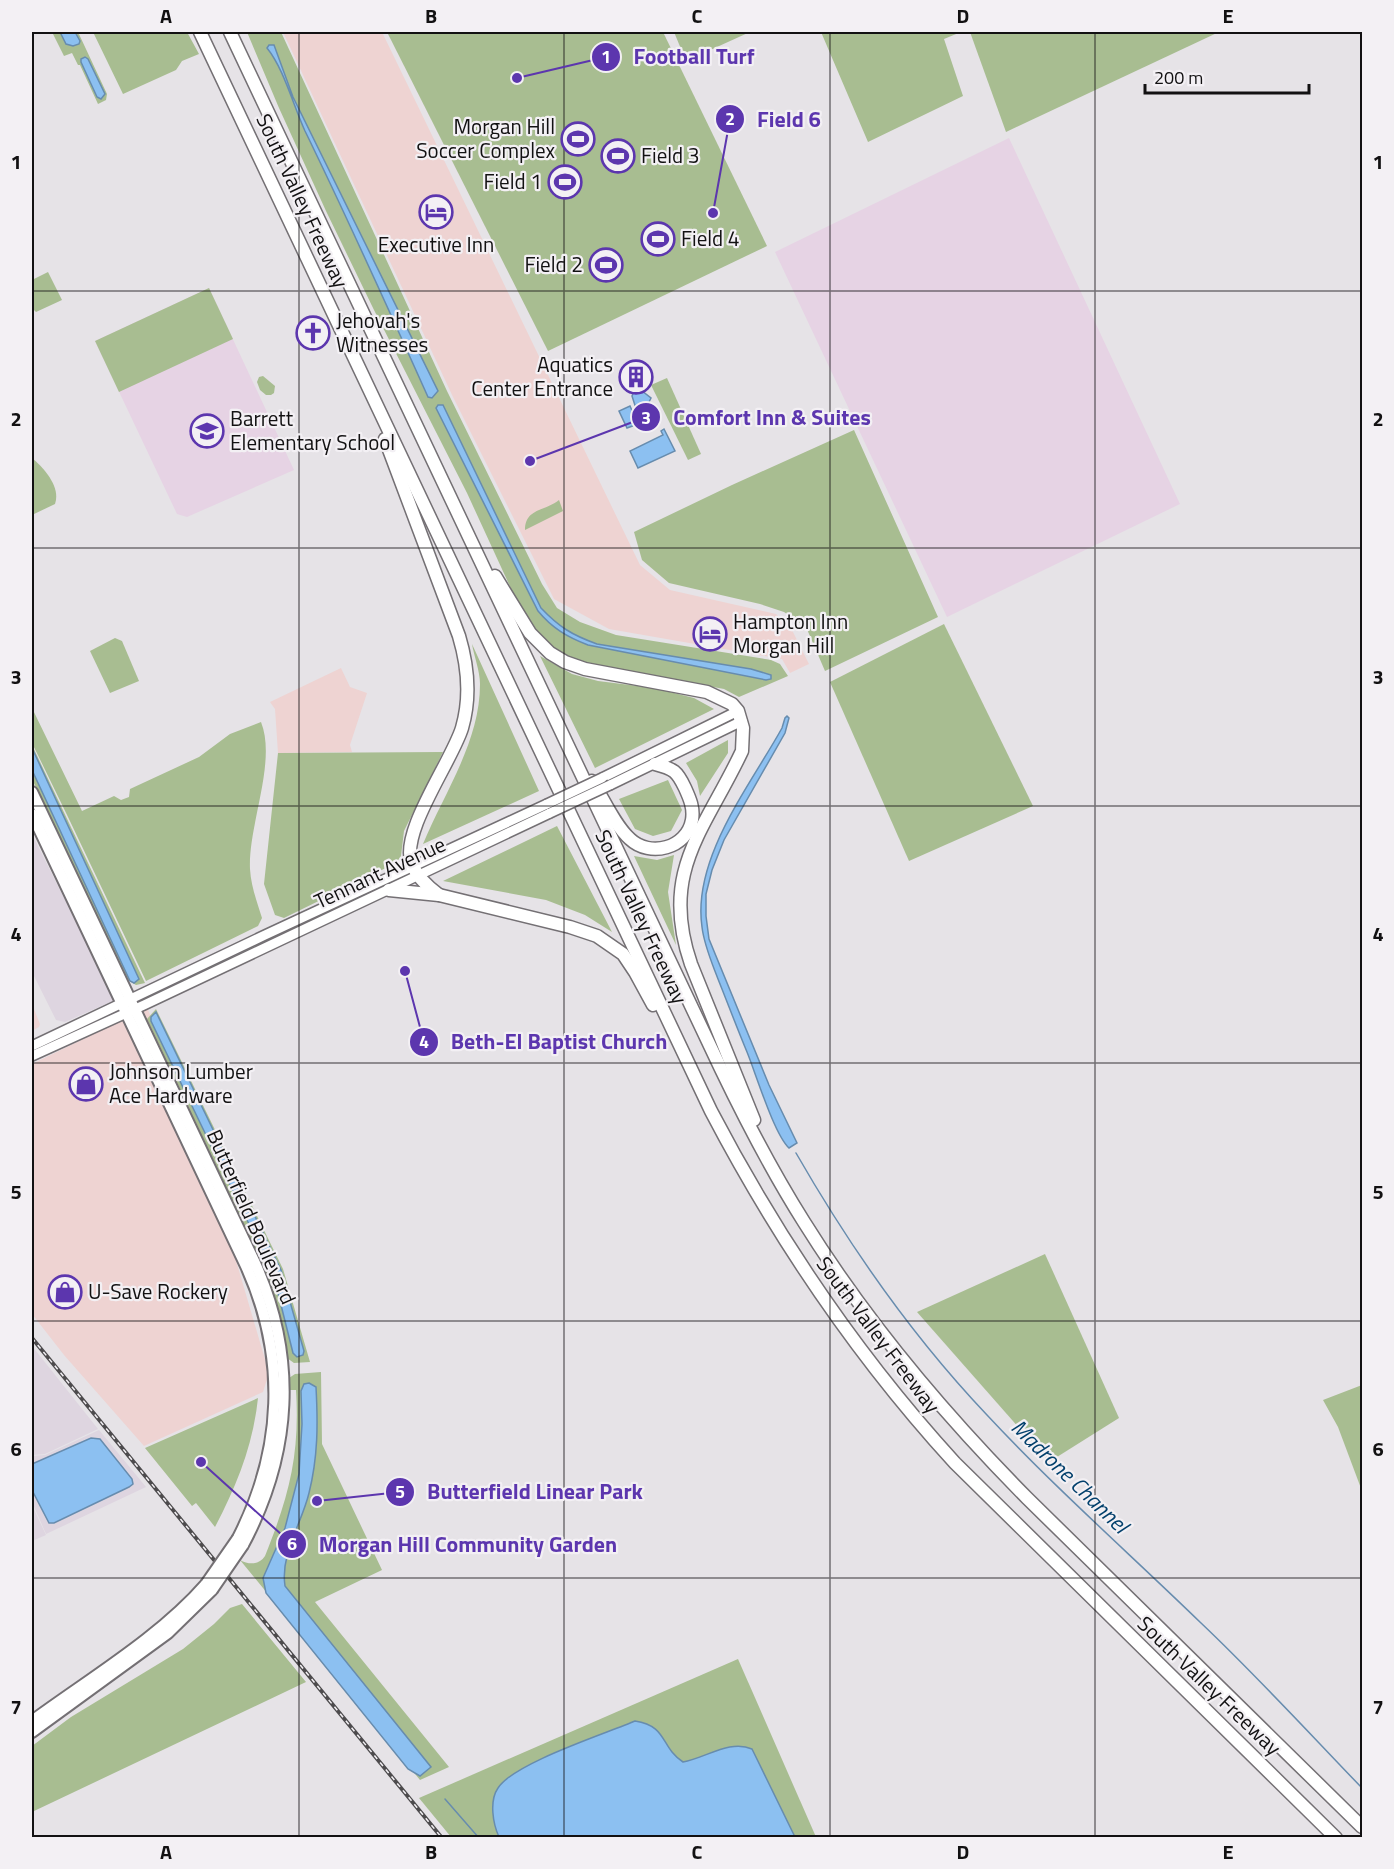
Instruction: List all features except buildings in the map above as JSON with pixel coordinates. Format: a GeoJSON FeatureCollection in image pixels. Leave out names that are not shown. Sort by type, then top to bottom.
{"type":"FeatureCollection","features":[{"type":"Feature","properties":{"kind":"highway","name":"South Valley Freeway"},"geometry":{"type":"LineString","coordinates":[[200,32],[711,1111],[763,1206],[821,1295],[870,1363],[931,1437],[1001,1510],[1336,1838]]}},
{"type":"Feature","properties":{"kind":"highway","name":"South Valley Freeway"},"geometry":{"type":"LineString","coordinates":[[230,32],[721,1069],[768,1161],[803,1221],[843,1281],[907,1367],[951,1418],[1026,1498],[1362,1827]]}},
{"type":"Feature","properties":{"kind":"highway"},"geometry":{"type":"LineString","coordinates":[[239,32],[251,63],[253,80]]}},
{"type":"Feature","properties":{"kind":"highway"},"geometry":{"type":"LineString","coordinates":[[374,400],[381,429],[459,636],[467,674],[467,701],[462,728],[413,832],[410,845],[415,870],[440,895]]}},
{"type":"Feature","properties":{"kind":"highway"},"geometry":{"type":"LineString","coordinates":[[445,486],[524,625],[550,653],[565,662],[585,669],[707,692],[726,700],[740,716],[744,735],[742,752],[688,855],[681,882],[680,910],[683,935],[691,964],[768,1161]]}},
{"type":"Feature","properties":{"kind":"highway"},"geometry":{"type":"LineString","coordinates":[[560,729],[627,837],[644,848],[657,849],[669,846],[685,834],[691,823],[693,811],[691,799],[676,772],[655,764]]}},
{"type":"Feature","properties":{"kind":"highway"},"geometry":{"type":"LineString","coordinates":[[389,890],[440,895],[570,927],[597,936],[614,947],[623,954],[635,972],[711,1111]]}},
{"type":"Feature","properties":{"kind":"main road","name":"Tennant Avenue"},"geometry":{"type":"LineString","coordinates":[[548,809],[602,778],[740,716]]}},
{"type":"Feature","properties":{"kind":"main road","name":"Tennant Avenue"},"geometry":{"type":"LineString","coordinates":[[32,1056],[128,1006],[415,870],[548,809],[610,785],[655,764],[740,716]]}},
{"type":"Feature","properties":{"kind":"main road","name":"Butterfield Boulevard"},"geometry":{"type":"LineString","coordinates":[[32,792],[253,1282],[269,1337],[275,1387],[271,1443],[261,1484],[241,1542],[209,1587],[168,1633],[32,1732]]}},
{"type":"Feature","properties":{"kind":"main road","name":"Butterfield Boulevard"},"geometry":{"type":"LineString","coordinates":[[32,814],[128,1006]]}},
{"type":"Feature","properties":{"kind":"main road","name":"Tennant Avenue"},"geometry":{"type":"LineString","coordinates":[[32,1046],[389,890],[415,870]]}},
{"type":"Feature","properties":{"kind":"main road","name":"Butterfield Boulevard"},"geometry":{"type":"LineString","coordinates":[[32,1721],[163,1626],[209,1587]]}},
{"type":"Feature","properties":{"kind":"shaded area"},"geometry":{"type":"Polygon","coordinates":[[[283,32],[382,32],[640,565],[670,590],[776,614],[790,626],[809,664],[790,673],[782,659],[609,629],[554,599],[453,397],[283,32]]]}},
{"type":"Feature","properties":{"kind":"shaded area"},"geometry":{"type":"Polygon","coordinates":[[[1009,138],[1180,504],[947,617],[775,252],[1009,138]]]}},
{"type":"Feature","properties":{"kind":"shaded area","name":"Barrett Elementary School"},"geometry":{"type":"Polygon","coordinates":[[[209,288],[294,470],[187,517],[177,514],[95,341],[209,288]]]}},
{"type":"Feature","properties":{"kind":"shaded area"},"geometry":{"type":"Polygon","coordinates":[[[341,668],[350,687],[367,693],[350,745],[352,752],[278,753],[275,709],[270,702],[341,668]]]}},
{"type":"Feature","properties":{"kind":"shaded area"},"geometry":{"type":"Polygon","coordinates":[[[32,834],[115,1000],[65,1022],[56,1020],[32,972],[32,834]]]}},
{"type":"Feature","properties":{"kind":"shaded area"},"geometry":{"type":"Polygon","coordinates":[[[32,1004],[40,1024],[32,1031],[32,1004]]]}},
{"type":"Feature","properties":{"kind":"shaded area"},"geometry":{"type":"Polygon","coordinates":[[[147,1008],[221,1165],[200,1173],[235,1257],[269,1373],[263,1392],[144,1446],[64,1355],[32,1314],[32,1064],[147,1008]]]}},
{"type":"Feature","properties":{"kind":"shaded area"},"geometry":{"type":"Polygon","coordinates":[[[32,1346],[98,1429],[45,1454],[32,1455],[32,1346]]]}},
{"type":"Feature","properties":{"kind":"shaded area"},"geometry":{"type":"Polygon","coordinates":[[[99,1430],[146,1487],[46,1534],[32,1502],[32,1456],[45,1455],[99,1430]]]}},
{"type":"Feature","properties":{"kind":"shaded area"},"geometry":{"type":"Polygon","coordinates":[[[32,1505],[46,1535],[32,1541],[32,1505]]]}},
{"type":"Feature","properties":{"kind":"green space"},"geometry":{"type":"Polygon","coordinates":[[[52,32],[78,32],[107,94],[106,100],[98,104],[80,65],[72,53],[64,56],[52,32]]]}},
{"type":"Feature","properties":{"kind":"green space"},"geometry":{"type":"Polygon","coordinates":[[[93,32],[187,32],[199,54],[182,61],[176,70],[123,94],[93,32]]]}},
{"type":"Feature","properties":{"kind":"green space"},"geometry":{"type":"Polygon","coordinates":[[[247,32],[281,32],[447,391],[542,584],[557,608],[580,622],[616,635],[771,660],[780,664],[788,676],[739,697],[724,689],[586,663],[562,655],[541,639],[525,619],[467,493],[326,211],[247,32]]]}},
{"type":"Feature","properties":{"kind":"green space","name":"Morgan Hill Soccer Complex"},"geometry":{"type":"Polygon","coordinates":[[[387,32],[663,32],[767,246],[548,351],[387,32]]]}},
{"type":"Feature","properties":{"kind":"green space"},"geometry":{"type":"Polygon","coordinates":[[[674,32],[750,32],[686,61],[674,32]]]}},
{"type":"Feature","properties":{"kind":"green space"},"geometry":{"type":"Polygon","coordinates":[[[821,32],[961,32],[944,39],[963,96],[868,142],[821,32]]]}},
{"type":"Feature","properties":{"kind":"green space"},"geometry":{"type":"Polygon","coordinates":[[[970,32],[1219,32],[1006,132],[970,32]]]}},
{"type":"Feature","properties":{"kind":"green space"},"geometry":{"type":"Polygon","coordinates":[[[48,272],[62,300],[36,312],[32,311],[32,280],[48,272]]]}},
{"type":"Feature","properties":{"kind":"green space"},"geometry":{"type":"Polygon","coordinates":[[[209,288],[233,339],[119,392],[95,341],[209,288]]]}},
{"type":"Feature","properties":{"kind":"green space"},"geometry":{"type":"Polygon","coordinates":[[[263,376],[275,386],[274,393],[271,395],[266,395],[260,390],[257,382],[259,377],[263,376]]]}},
{"type":"Feature","properties":{"kind":"green space"},"geometry":{"type":"Polygon","coordinates":[[[667,378],[701,454],[688,460],[651,385],[667,378]]]}},
{"type":"Feature","properties":{"kind":"green space"},"geometry":{"type":"Polygon","coordinates":[[[854,430],[938,617],[825,671],[806,627],[784,612],[760,604],[669,583],[642,560],[634,532],[854,430]]]}},
{"type":"Feature","properties":{"kind":"green space"},"geometry":{"type":"Polygon","coordinates":[[[32,458],[50,478],[56,491],[56,498],[55,504],[32,515],[32,458]]]}},
{"type":"Feature","properties":{"kind":"green space"},"geometry":{"type":"Polygon","coordinates":[[[559,500],[563,511],[525,530],[528,518],[532,514],[559,500]]]}},
{"type":"Feature","properties":{"kind":"green space"},"geometry":{"type":"Polygon","coordinates":[[[944,624],[1033,806],[909,861],[830,682],[944,624]]]}},
{"type":"Feature","properties":{"kind":"green space"},"geometry":{"type":"Polygon","coordinates":[[[115,638],[122,641],[139,681],[110,693],[90,651],[115,638]]]}},
{"type":"Feature","properties":{"kind":"green space"},"geometry":{"type":"Polygon","coordinates":[[[472,644],[539,791],[423,844],[468,747],[474,726],[480,684],[472,644]]]}},
{"type":"Feature","properties":{"kind":"green space"},"geometry":{"type":"Polygon","coordinates":[[[540,656],[572,674],[598,681],[654,688],[694,698],[714,709],[595,768],[540,656]]]}},
{"type":"Feature","properties":{"kind":"green space"},"geometry":{"type":"Polygon","coordinates":[[[32,708],[82,811],[114,796],[121,800],[129,797],[130,789],[199,757],[230,734],[261,722],[266,756],[253,833],[250,869],[262,918],[258,926],[146,981],[32,743],[32,708]]]}},
{"type":"Feature","properties":{"kind":"green space"},"geometry":{"type":"Polygon","coordinates":[[[728,740],[728,753],[700,796],[697,781],[686,763],[728,740]]]}},
{"type":"Feature","properties":{"kind":"green space"},"geometry":{"type":"Polygon","coordinates":[[[32,745],[145,983],[136,985],[128,980],[32,779],[32,745]]]}},
{"type":"Feature","properties":{"kind":"green space"},"geometry":{"type":"Polygon","coordinates":[[[443,752],[404,831],[401,856],[396,863],[284,918],[275,915],[264,884],[278,753],[443,752]]]}},
{"type":"Feature","properties":{"kind":"green space"},"geometry":{"type":"Polygon","coordinates":[[[668,780],[682,810],[671,831],[653,836],[635,829],[619,799],[668,780]]]}},
{"type":"Feature","properties":{"kind":"green space"},"geometry":{"type":"Polygon","coordinates":[[[557,826],[612,932],[585,915],[546,900],[443,881],[557,826]]]}},
{"type":"Feature","properties":{"kind":"green space"},"geometry":{"type":"Polygon","coordinates":[[[674,855],[668,892],[676,945],[634,856],[657,860],[674,855]]]}},
{"type":"Feature","properties":{"kind":"green space"},"geometry":{"type":"Polygon","coordinates":[[[156,1009],[283,1269],[310,1362],[294,1363],[287,1358],[272,1291],[256,1250],[147,1019],[156,1009]]]}},
{"type":"Feature","properties":{"kind":"green space"},"geometry":{"type":"Polygon","coordinates":[[[1045,1254],[1119,1418],[1049,1462],[917,1312],[1045,1254]]]}},
{"type":"Feature","properties":{"kind":"green space"},"geometry":{"type":"Polygon","coordinates":[[[321,1372],[322,1444],[382,1570],[315,1602],[449,1767],[420,1780],[240,1560],[254,1563],[265,1556],[281,1514],[291,1475],[296,1435],[296,1390],[289,1390],[289,1378],[295,1374],[321,1372]]]}},
{"type":"Feature","properties":{"kind":"green space"},"geometry":{"type":"Polygon","coordinates":[[[1362,1385],[1362,1491],[1338,1427],[1323,1400],[1362,1385]]]}},
{"type":"Feature","properties":{"kind":"green space"},"geometry":{"type":"Polygon","coordinates":[[[258,1398],[256,1415],[243,1464],[215,1527],[196,1503],[192,1506],[145,1448],[258,1398]]]}},
{"type":"Feature","properties":{"kind":"green space"},"geometry":{"type":"Polygon","coordinates":[[[242,1604],[306,1682],[32,1812],[32,1746],[71,1717],[183,1649],[230,1608],[242,1604]]]}},
{"type":"Feature","properties":{"kind":"green space"},"geometry":{"type":"Polygon","coordinates":[[[738,1659],[816,1837],[451,1837],[419,1798],[738,1659]]]}},
{"type":"Feature","properties":{"kind":"water"},"geometry":{"type":"Polygon","coordinates":[[[60,32],[75,32],[80,41],[79,44],[73,46],[66,44],[60,32]]]}},
{"type":"Feature","properties":{"kind":"water"},"geometry":{"type":"Polygon","coordinates":[[[269,45],[274,45],[293,97],[438,391],[432,398],[428,397],[305,131],[283,77],[267,48],[269,45]]]}},
{"type":"Feature","properties":{"kind":"water"},"geometry":{"type":"Polygon","coordinates":[[[85,57],[105,94],[101,99],[97,97],[81,62],[81,59],[85,57]]]}},
{"type":"Feature","properties":{"kind":"water"},"geometry":{"type":"Polygon","coordinates":[[[634,391],[642,391],[651,398],[648,404],[642,407],[643,410],[648,409],[651,416],[639,418],[632,396],[634,391]]]}},
{"type":"Feature","properties":{"kind":"water"},"geometry":{"type":"Polygon","coordinates":[[[438,405],[443,405],[541,608],[560,625],[573,634],[597,644],[751,669],[771,675],[771,679],[766,680],[588,645],[554,627],[538,611],[436,408],[438,405]]]}},
{"type":"Feature","properties":{"kind":"water"},"geometry":{"type":"Polygon","coordinates":[[[630,406],[638,424],[627,428],[619,411],[630,406]]]}},
{"type":"Feature","properties":{"kind":"water"},"geometry":{"type":"Polygon","coordinates":[[[664,429],[675,451],[638,468],[630,451],[663,435],[661,431],[664,429]]]}},
{"type":"Feature","properties":{"kind":"water"},"geometry":{"type":"Polygon","coordinates":[[[787,716],[789,718],[785,733],[724,840],[712,870],[706,894],[706,916],[709,939],[769,1085],[797,1143],[789,1148],[771,1117],[708,954],[702,927],[701,901],[714,849],[726,823],[787,716]]]}},
{"type":"Feature","properties":{"kind":"water"},"geometry":{"type":"Polygon","coordinates":[[[32,748],[139,979],[134,983],[130,981],[32,770],[32,748]]]}},
{"type":"Feature","properties":{"kind":"water"},"geometry":{"type":"Polygon","coordinates":[[[156,1012],[281,1270],[304,1351],[303,1355],[297,1357],[293,1353],[277,1289],[261,1249],[151,1021],[151,1017],[156,1012]]]}},
{"type":"Feature","properties":{"kind":"water"},"geometry":{"type":"Polygon","coordinates":[[[309,1383],[316,1387],[316,1453],[306,1504],[292,1539],[286,1562],[285,1586],[431,1767],[420,1776],[408,1769],[266,1593],[263,1578],[285,1528],[299,1474],[301,1391],[304,1384],[309,1383]]]}},
{"type":"Feature","properties":{"kind":"water"},"geometry":{"type":"Polygon","coordinates":[[[91,1438],[100,1439],[132,1479],[133,1484],[54,1523],[49,1523],[32,1490],[32,1464],[91,1438]]]}},
{"type":"Feature","properties":{"kind":"water"},"geometry":{"type":"Polygon","coordinates":[[[635,1721],[653,1727],[659,1732],[670,1750],[683,1762],[735,1746],[752,1749],[795,1837],[499,1837],[495,1826],[493,1806],[495,1793],[507,1778],[540,1759],[635,1721]]]}},
{"type":"Feature","properties":{"kind":"waterway","name":"Madrone Channel"},"geometry":{"type":"LineString","coordinates":[[796,1153],[860,1256],[908,1322],[959,1385],[1039,1469],[1242,1663],[1362,1788]]}},
{"type":"Feature","properties":{"kind":"waterway"},"geometry":{"type":"LineString","coordinates":[[445,1799],[479,1838]]}},
{"type":"Feature","properties":{"kind":"railway"},"geometry":{"type":"LineString","coordinates":[[32,1338],[442,1838]]}},
{"type":"Feature","properties":{"kind":"place","name":"Football Turf"},"geometry":{"type":"Point","coordinates":[517,78]}},
{"type":"Feature","properties":{"kind":"place","name":"Morgan Hill Soccer Complex"},"geometry":{"type":"Point","coordinates":[578,139]}},
{"type":"Feature","properties":{"kind":"place","name":"Field 3"},"geometry":{"type":"Point","coordinates":[618,156]}},
{"type":"Feature","properties":{"kind":"place","name":"Field 1"},"geometry":{"type":"Point","coordinates":[565,182]}},
{"type":"Feature","properties":{"kind":"place","name":"Executive Inn"},"geometry":{"type":"Point","coordinates":[436,212]}},
{"type":"Feature","properties":{"kind":"place","name":"Field 6"},"geometry":{"type":"Point","coordinates":[713,213]}},
{"type":"Feature","properties":{"kind":"place","name":"Field 4"},"geometry":{"type":"Point","coordinates":[658,239]}},
{"type":"Feature","properties":{"kind":"place","name":"Field 2"},"geometry":{"type":"Point","coordinates":[606,265]}},
{"type":"Feature","properties":{"kind":"place","name":"Jehovah's Witnesses"},"geometry":{"type":"Point","coordinates":[313,333]}},
{"type":"Feature","properties":{"kind":"place","name":"Aquatics Center Entrance"},"geometry":{"type":"Point","coordinates":[636,377]}},
{"type":"Feature","properties":{"kind":"place","name":"Barrett Elementary School"},"geometry":{"type":"Point","coordinates":[207,431]}},
{"type":"Feature","properties":{"kind":"place","name":"Comfort Inn & Suites"},"geometry":{"type":"Point","coordinates":[530,461]}},
{"type":"Feature","properties":{"kind":"place","name":"Hampton Inn Morgan Hill"},"geometry":{"type":"Point","coordinates":[710,634]}},
{"type":"Feature","properties":{"kind":"place","name":"Beth-El Baptist Church"},"geometry":{"type":"Point","coordinates":[405,971]}},
{"type":"Feature","properties":{"kind":"place","name":"Johnson Lumber Ace Hardware"},"geometry":{"type":"Point","coordinates":[86,1084]}},
{"type":"Feature","properties":{"kind":"place","name":"U-Save Rockery"},"geometry":{"type":"Point","coordinates":[65,1292]}},
{"type":"Feature","properties":{"kind":"place","name":"Morgan Hill Community Garden"},"geometry":{"type":"Point","coordinates":[201,1462]}},
{"type":"Feature","properties":{"kind":"place","name":"Butterfield Linear Park"},"geometry":{"type":"Point","coordinates":[317,1501]}}]}
